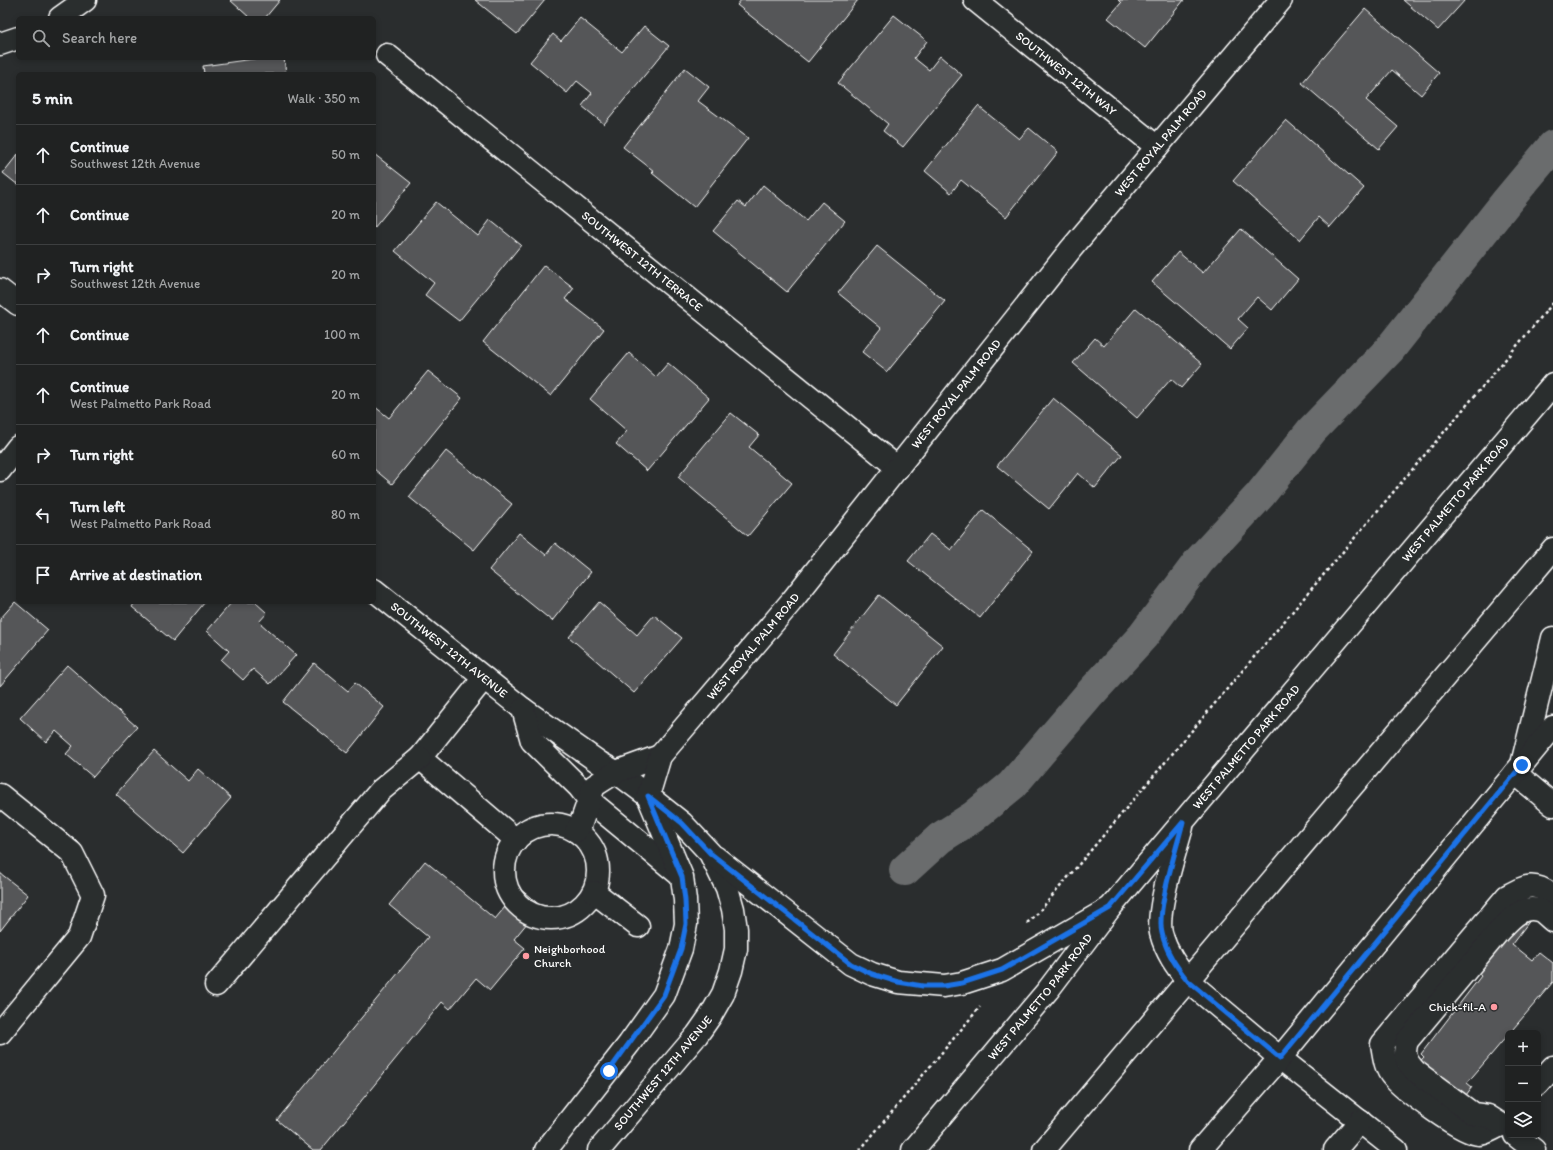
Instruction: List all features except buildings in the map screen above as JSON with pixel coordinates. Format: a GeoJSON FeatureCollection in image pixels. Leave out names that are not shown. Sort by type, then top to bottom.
{"type":"FeatureCollection","features":[{"type":"Feature","properties":{"kind":"street"},"geometry":{"type":"LineString","coordinates":[[63,16],[85,0]]}},
{"type":"Feature","properties":{"kind":"street","name":"SOUTHWEST 12TH WAY"},"geometry":{"type":"LineString","coordinates":[[975,0],[1157,147]]}},
{"type":"Feature","properties":{"kind":"street","name":"WEST ROYAL PALM ROAD"},"geometry":{"type":"LineString","coordinates":[[648,796],[660,756],[791,602],[1071,249],[1281,0]]}},
{"type":"Feature","properties":{"kind":"street"},"geometry":{"type":"LineString","coordinates":[[0,44],[16,39]]}},
{"type":"Feature","properties":{"kind":"street","name":"SOUTHWEST 12TH TERRACE"},"geometry":{"type":"LineString","coordinates":[[387,55],[898,468]]}},
{"type":"Feature","properties":{"kind":"street"},"geometry":{"type":"LineString","coordinates":[[0,290],[16,302]]}},
{"type":"Feature","properties":{"kind":"street","name":"WEST PALMETTO PARK ROAD"},"geometry":{"type":"LineString","coordinates":[[913,1150],[1048,990],[1110,908],[1553,384]]}},
{"type":"Feature","properties":{"kind":"street"},"geometry":{"type":"LineString","coordinates":[[0,470],[16,450]]}},
{"type":"Feature","properties":{"kind":"street"},"geometry":{"type":"LineString","coordinates":[[1044,1150],[1553,549]]}},
{"type":"Feature","properties":{"kind":"street","name":"SOUTHWEST 12TH AVENUE"},"geometry":{"type":"LineString","coordinates":[[376,592],[523,710],[600,763],[616,772],[682,823],[710,853],[727,888],[733,908],[736,929],[734,956],[731,971],[723,994],[697,1035],[599,1150]]}},
{"type":"Feature","properties":{"kind":"street"},"geometry":{"type":"LineString","coordinates":[[1518,769],[1553,638]]}},
{"type":"Feature","properties":{"kind":"street"},"geometry":{"type":"LineString","coordinates":[[216,985],[380,791],[420,758],[484,678]]}},
{"type":"Feature","properties":{"kind":"street"},"geometry":{"type":"LineString","coordinates":[[523,710],[532,741],[590,801],[682,877]]}},
{"type":"Feature","properties":{"kind":"street"},"geometry":{"type":"LineString","coordinates":[[1200,1150],[1280,1058],[1553,727]]}},
{"type":"Feature","properties":{"kind":"street"},"geometry":{"type":"LineString","coordinates":[[576,831],[590,801],[594,786],[616,772],[660,756]]}},
{"type":"Feature","properties":{"kind":"street"},"geometry":{"type":"LineString","coordinates":[[420,758],[516,840]]}},
{"type":"Feature","properties":{"kind":"street"},"geometry":{"type":"LineString","coordinates":[[1518,769],[1553,805]]}},
{"type":"Feature","properties":{"kind":"street"},"geometry":{"type":"LineString","coordinates":[[0,795],[72,854],[93,895],[79,937],[0,1033]]}},
{"type":"Feature","properties":{"kind":"street"},"geometry":{"type":"LineString","coordinates":[[546,1150],[621,1055],[664,995],[681,949],[686,924],[682,877],[648,796]]}},
{"type":"Feature","properties":{"kind":"street"},"geometry":{"type":"LineString","coordinates":[[1183,822],[1165,892],[1161,931],[1167,950],[1176,966],[1188,981],[1280,1058],[1396,1150]]}},
{"type":"Feature","properties":{"kind":"street"},"geometry":{"type":"LineString","coordinates":[[544,824],[561,825],[576,831],[586,839],[594,851],[598,864],[598,878],[594,892],[585,905],[571,914],[556,919],[540,917],[525,911],[513,900],[506,885],[504,869],[508,853],[516,840],[529,829],[544,824]]}},
{"type":"Feature","properties":{"kind":"street"},"geometry":{"type":"LineString","coordinates":[[710,853],[851,964],[872,974],[898,982],[923,986],[944,986],[962,983],[1002,970],[1110,908]]}},
{"type":"Feature","properties":{"kind":"street"},"geometry":{"type":"LineString","coordinates":[[1505,1128],[1478,1134],[1464,1130],[1412,1094],[1391,1076],[1385,1061],[1382,1044],[1506,896],[1526,886],[1543,888],[1553,896]]}},
{"type":"Feature","properties":{"kind":"street"},"geometry":{"type":"LineString","coordinates":[[594,892],[638,926]]}},
{"type":"Feature","properties":{"kind":"street"},"geometry":{"type":"LineString","coordinates":[[1505,1125],[1488,1116],[1473,1114],[1407,1063],[1404,1050],[1407,1041],[1499,931],[1516,914],[1526,909],[1539,910],[1553,921]]}},
{"type":"Feature","properties":{"kind":"street"},"geometry":{"type":"LineString","coordinates":[[1541,1081],[1553,1067]]}},
{"type":"Feature","properties":{"kind":"street"},"geometry":{"type":"LineString","coordinates":[[1335,1150],[1360,1121]]}},
{"type":"Feature","properties":{"kind":"street"},"geometry":{"type":"LineString","coordinates":[[1520,1138],[1534,1150]]}},
{"type":"Feature","properties":{"kind":"path"},"geometry":{"type":"LineString","coordinates":[[1022,927],[1042,908],[1553,303]]}},
{"type":"Feature","properties":{"kind":"path"},"geometry":{"type":"LineString","coordinates":[[860,1150],[981,1006]]}},
{"type":"Feature","properties":{"kind":"waterway"},"geometry":{"type":"LineString","coordinates":[[905,870],[940,838],[973,817],[1012,785],[1088,696],[1143,636],[1199,561],[1260,495],[1312,430],[1389,350],[1507,201],[1553,146]]}},
{"type":"Feature","properties":{"kind":"place","name":"Neighborhood Church"},"geometry":{"type":"Point","coordinates":[526,956]}},
{"type":"Feature","properties":{"kind":"place","name":"Chick-fil-A"},"geometry":{"type":"Point","coordinates":[1494,1007]}},
{"type":"Feature","properties":{"kind":"route"},"geometry":{"type":"LineString","coordinates":[[609,1071],[664,995],[681,949],[686,924],[682,877],[648,796],[682,823],[696,836],[710,853],[851,964],[872,974],[898,982],[923,986],[944,986],[962,983],[1002,970],[1110,908],[1183,822],[1165,892],[1162,912],[1161,931],[1167,950],[1176,966],[1188,981],[1280,1058],[1522,765]]}}]}
